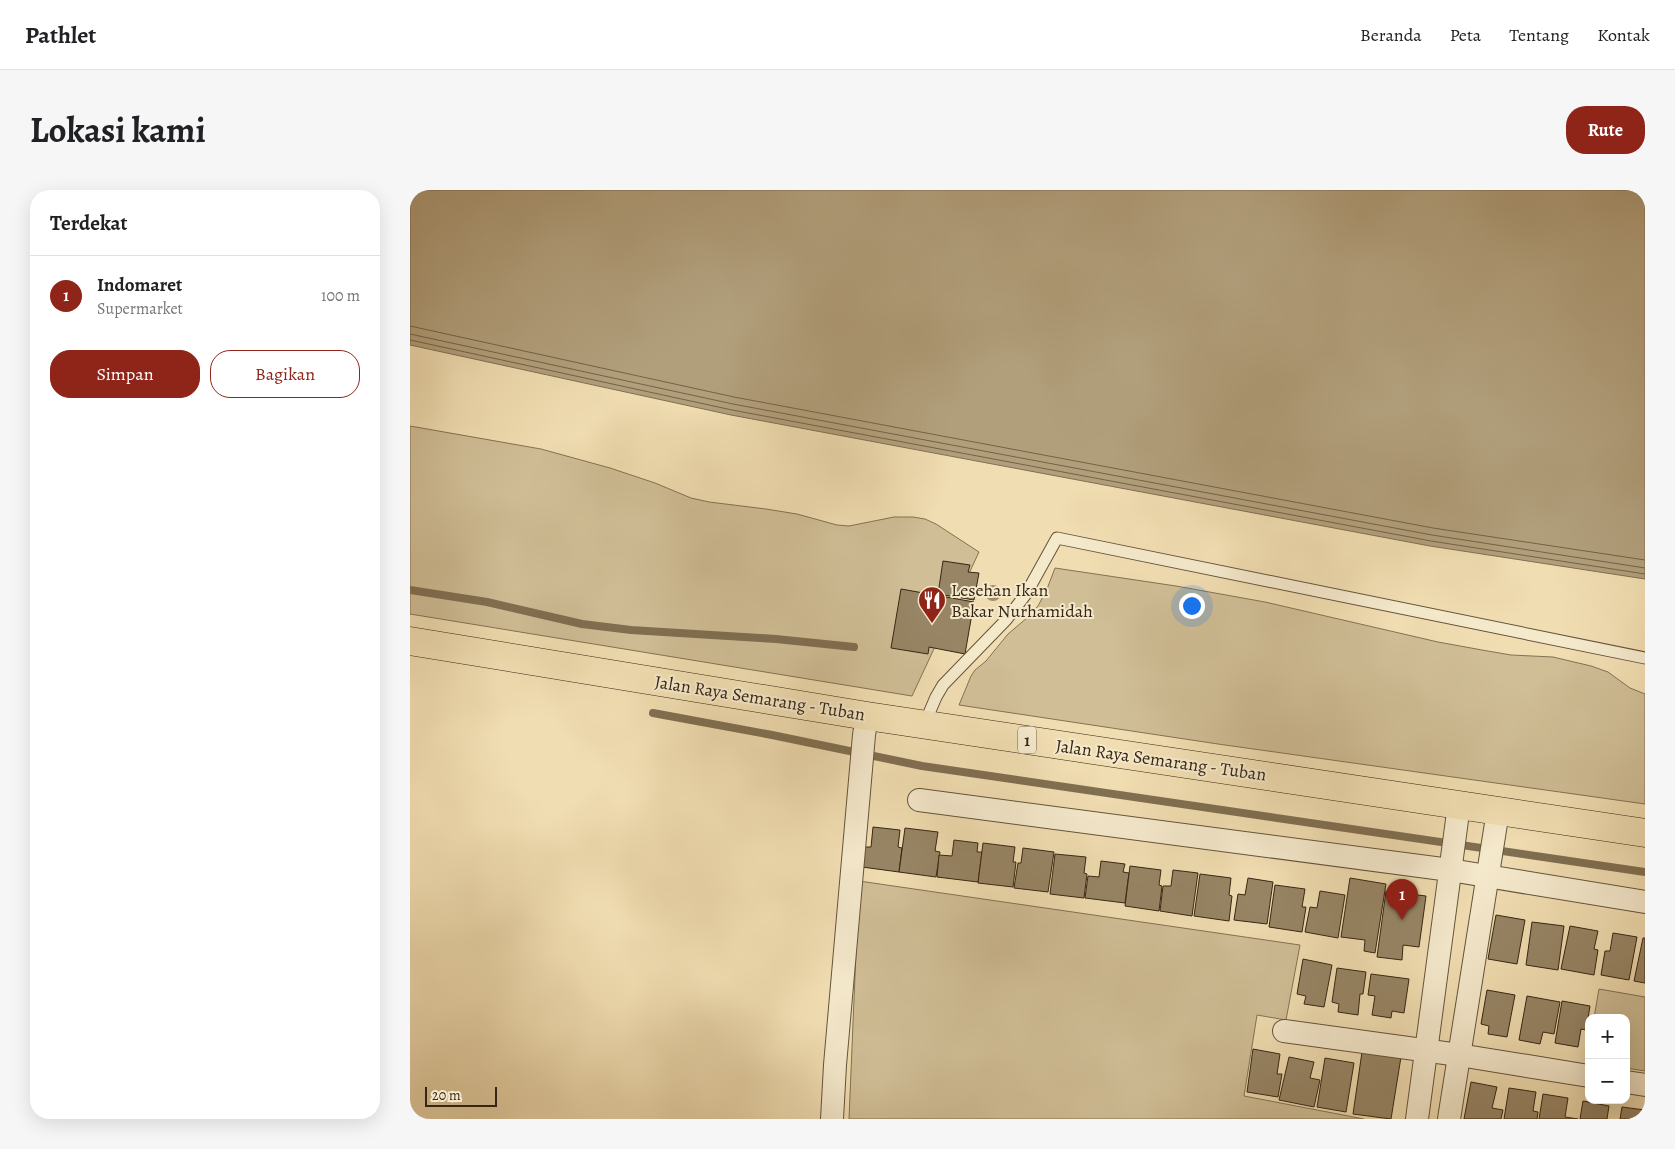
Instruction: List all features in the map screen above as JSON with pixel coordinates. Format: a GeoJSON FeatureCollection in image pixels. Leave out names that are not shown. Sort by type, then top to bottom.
{"type":"FeatureCollection","features":[{"type":"Feature","properties":{"kind":"highway","name":"Jalan Raya Semarang - Tuban"},"geometry":{"type":"LineString","coordinates":[[410,641],[865,725],[924,725],[1497,821],[1645,833]]}},
{"type":"Feature","properties":{"kind":"street"},"geometry":{"type":"LineString","coordinates":[[832,1119],[835,1065],[865,725]]}},
{"type":"Feature","properties":{"kind":"street"},"geometry":{"type":"LineString","coordinates":[[919,800],[1451,863],[1489,869],[1645,902]]}},
{"type":"Feature","properties":{"kind":"street"},"geometry":{"type":"LineString","coordinates":[[1416,1119],[1458,813]]}},
{"type":"Feature","properties":{"kind":"street"},"geometry":{"type":"LineString","coordinates":[[1449,1119],[1497,821]]}},
{"type":"Feature","properties":{"kind":"street"},"geometry":{"type":"LineString","coordinates":[[1284,1031],[1426,1050],[1585,1075]]}},
{"type":"Feature","properties":{"kind":"street"},"geometry":{"type":"LineString","coordinates":[[1630,1083],[1645,1085]]}},
{"type":"Feature","properties":{"kind":"lane"},"geometry":{"type":"LineString","coordinates":[[924,725],[936,697],[944,685],[1006,620],[1026,594],[1057,538],[1645,658]]}},
{"type":"Feature","properties":{"kind":"shaded area"},"geometry":{"type":"Polygon","coordinates":[[[410,426],[541,449],[610,468],[655,483],[691,498],[709,502],[797,514],[837,525],[849,526],[894,517],[925,519],[979,552],[912,696],[410,614],[410,426]]]}},
{"type":"Feature","properties":{"kind":"shaded area"},"geometry":{"type":"Polygon","coordinates":[[[1055,568],[1176,586],[1265,602],[1438,642],[1511,655],[1553,657],[1608,672],[1630,688],[1645,694],[1645,804],[1218,744],[959,705],[975,670],[986,661],[1008,634],[1038,606],[1055,568]]]}},
{"type":"Feature","properties":{"kind":"shaded area"},"geometry":{"type":"Polygon","coordinates":[[[859,881],[1300,945],[1286,1020],[1257,1015],[1244,1096],[1364,1119],[849,1119],[859,881]]]}},
{"type":"Feature","properties":{"kind":"shaded area"},"geometry":{"type":"Polygon","coordinates":[[[1599,989],[1645,997],[1645,1071],[1630,1069],[1630,1014],[1595,1014],[1599,989]]]}},
{"type":"Feature","properties":{"kind":"water"},"geometry":{"type":"Polygon","coordinates":[[[410,190],[1645,190],[1645,579],[1430,546],[731,415],[410,345],[410,190]]]}},
{"type":"Feature","properties":{"kind":"building"},"geometry":{"type":"Polygon","coordinates":[[[943,561],[970,565],[968,572],[979,573],[974,600],[938,594],[943,561]]]}},
{"type":"Feature","properties":{"kind":"building","name":"Lesehan Ikan Bakar Nurhamidah"},"geometry":{"type":"Polygon","coordinates":[[[901,589],[974,602],[965,654],[929,647],[928,654],[891,648],[901,589]]]}},
{"type":"Feature","properties":{"kind":"building"},"geometry":{"type":"Polygon","coordinates":[[[873,827],[900,830],[898,847],[902,848],[899,872],[862,867],[865,847],[871,847],[873,827]]]}},
{"type":"Feature","properties":{"kind":"building"},"geometry":{"type":"Polygon","coordinates":[[[905,828],[938,832],[935,851],[940,852],[936,877],[899,872],[905,828]]]}},
{"type":"Feature","properties":{"kind":"building"},"geometry":{"type":"Polygon","coordinates":[[[954,840],[978,843],[977,852],[982,852],[978,882],[937,877],[939,855],[952,856],[954,840]]]}},
{"type":"Feature","properties":{"kind":"building"},"geometry":{"type":"Polygon","coordinates":[[[983,843],[1015,847],[1013,862],[1016,862],[1013,887],[978,883],[983,843]]]}},
{"type":"Feature","properties":{"kind":"building"},"geometry":{"type":"Polygon","coordinates":[[[1023,848],[1054,852],[1048,892],[1014,888],[1018,863],[1021,863],[1023,848]]]}},
{"type":"Feature","properties":{"kind":"building"},"geometry":{"type":"Polygon","coordinates":[[[1055,854],[1086,857],[1084,873],[1087,874],[1084,898],[1050,894],[1055,854]]]}},
{"type":"Feature","properties":{"kind":"building"},"geometry":{"type":"Polygon","coordinates":[[[1101,861],[1125,864],[1123,872],[1129,873],[1125,903],[1085,898],[1088,876],[1099,877],[1101,861]]]}},
{"type":"Feature","properties":{"kind":"building"},"geometry":{"type":"Polygon","coordinates":[[[1130,866],[1161,870],[1159,885],[1162,886],[1159,911],[1125,906],[1130,866]]]}},
{"type":"Feature","properties":{"kind":"building"},"geometry":{"type":"Polygon","coordinates":[[[1173,870],[1198,873],[1192,916],[1160,911],[1163,886],[1171,886],[1173,870]]]}},
{"type":"Feature","properties":{"kind":"building"},"geometry":{"type":"Polygon","coordinates":[[[1200,874],[1231,878],[1229,895],[1232,896],[1229,921],[1194,916],[1200,874]]]}},
{"type":"Feature","properties":{"kind":"building"},"geometry":{"type":"Polygon","coordinates":[[[1248,878],[1273,882],[1267,924],[1234,920],[1238,894],[1245,895],[1248,878]]]}},
{"type":"Feature","properties":{"kind":"building"},"geometry":{"type":"Polygon","coordinates":[[[1350,878],[1386,884],[1375,953],[1364,951],[1365,940],[1341,937],[1350,878]]]}},
{"type":"Feature","properties":{"kind":"building"},"geometry":{"type":"Polygon","coordinates":[[[1275,885],[1305,889],[1302,907],[1306,907],[1302,932],[1269,927],[1275,885]]]}},
{"type":"Feature","properties":{"kind":"building"},"geometry":{"type":"Polygon","coordinates":[[[1320,891],[1345,895],[1338,938],[1305,932],[1310,907],[1317,908],[1320,891]]]}},
{"type":"Feature","properties":{"kind":"building"},"geometry":{"type":"Polygon","coordinates":[[[1386,891],[1426,896],[1419,947],[1403,945],[1402,960],[1377,957],[1386,891]]]}},
{"type":"Feature","properties":{"kind":"building"},"geometry":{"type":"Polygon","coordinates":[[[1496,915],[1525,920],[1517,964],[1488,959],[1496,915]]]}},
{"type":"Feature","properties":{"kind":"building"},"geometry":{"type":"Polygon","coordinates":[[[1532,922],[1564,926],[1558,970],[1526,965],[1532,922]]]}},
{"type":"Feature","properties":{"kind":"building"},"geometry":{"type":"Polygon","coordinates":[[[1570,926],[1598,931],[1594,949],[1598,950],[1594,975],[1561,969],[1570,926]]]}},
{"type":"Feature","properties":{"kind":"building"},"geometry":{"type":"Polygon","coordinates":[[[1613,933],[1637,937],[1629,980],[1601,975],[1605,951],[1610,951],[1613,933]]]}},
{"type":"Feature","properties":{"kind":"building"},"geometry":{"type":"Polygon","coordinates":[[[1643,938],[1645,938],[1645,983],[1634,981],[1643,938]]]}},
{"type":"Feature","properties":{"kind":"building"},"geometry":{"type":"Polygon","coordinates":[[[1303,959],[1332,965],[1324,1007],[1304,1004],[1306,996],[1297,994],[1303,959]]]}},
{"type":"Feature","properties":{"kind":"building"},"geometry":{"type":"Polygon","coordinates":[[[1337,968],[1366,972],[1363,994],[1360,994],[1358,1015],[1338,1012],[1339,1004],[1332,1002],[1337,968]]]}},
{"type":"Feature","properties":{"kind":"building"},"geometry":{"type":"Polygon","coordinates":[[[1371,974],[1409,979],[1404,1013],[1392,1011],[1391,1018],[1372,1015],[1375,996],[1368,995],[1371,974]]]}},
{"type":"Feature","properties":{"kind":"building"},"geometry":{"type":"Polygon","coordinates":[[[1487,990],[1515,995],[1507,1037],[1488,1034],[1489,1026],[1481,1024],[1487,990]]]}},
{"type":"Feature","properties":{"kind":"building"},"geometry":{"type":"Polygon","coordinates":[[[1527,996],[1560,1002],[1554,1034],[1543,1032],[1540,1044],[1519,1040],[1527,996]]]}},
{"type":"Feature","properties":{"kind":"building"},"geometry":{"type":"Polygon","coordinates":[[[1562,1001],[1590,1006],[1589,1014],[1585,1014],[1585,1030],[1581,1029],[1578,1047],[1555,1043],[1562,1001]]]}},
{"type":"Feature","properties":{"kind":"building"},"geometry":{"type":"Polygon","coordinates":[[[1253,1049],[1280,1054],[1277,1074],[1282,1074],[1278,1097],[1247,1092],[1253,1049]]]}},
{"type":"Feature","properties":{"kind":"building"},"geometry":{"type":"Polygon","coordinates":[[[1362,1052],[1401,1057],[1391,1119],[1353,1114],[1362,1052]]]}},
{"type":"Feature","properties":{"kind":"building"},"geometry":{"type":"Polygon","coordinates":[[[1289,1057],[1314,1062],[1310,1078],[1320,1080],[1314,1107],[1279,1100],[1289,1057]]]}},
{"type":"Feature","properties":{"kind":"building"},"geometry":{"type":"Polygon","coordinates":[[[1325,1058],[1354,1063],[1346,1112],[1317,1107],[1325,1058]]]}},
{"type":"Feature","properties":{"kind":"building"},"geometry":{"type":"Polygon","coordinates":[[[1471,1082],[1497,1087],[1492,1108],[1503,1110],[1501,1119],[1464,1119],[1471,1082]]]}},
{"type":"Feature","properties":{"kind":"building"},"geometry":{"type":"Polygon","coordinates":[[[1509,1088],[1536,1092],[1533,1111],[1538,1112],[1537,1119],[1504,1119],[1509,1088]]]}},
{"type":"Feature","properties":{"kind":"building"},"geometry":{"type":"Polygon","coordinates":[[[1543,1094],[1568,1098],[1565,1117],[1578,1119],[1539,1119],[1543,1094]]]}},
{"type":"Feature","properties":{"kind":"building"},"geometry":{"type":"Polygon","coordinates":[[[1583,1101],[1585,1104],[1609,1106],[1607,1119],[1580,1119],[1583,1101]]]}},
{"type":"Feature","properties":{"kind":"building"},"geometry":{"type":"Polygon","coordinates":[[[1622,1107],[1645,1110],[1645,1119],[1620,1119],[1622,1107]]]}},
{"type":"Feature","properties":{"kind":"waterway"},"geometry":{"type":"LineString","coordinates":[[410,590],[487,602],[582,624],[631,630],[776,639],[854,647]]}},
{"type":"Feature","properties":{"kind":"waterway"},"geometry":{"type":"LineString","coordinates":[[653,713],[922,766],[1645,872]]}},
{"type":"Feature","properties":{"kind":"place","name":"Lesehan Ikan Bakar Nurhamidah"},"geometry":{"type":"Point","coordinates":[932,624]}},
{"type":"Feature","properties":{"kind":"place","name":"Indomaret"},"geometry":{"type":"Point","coordinates":[1402,920]}}]}
